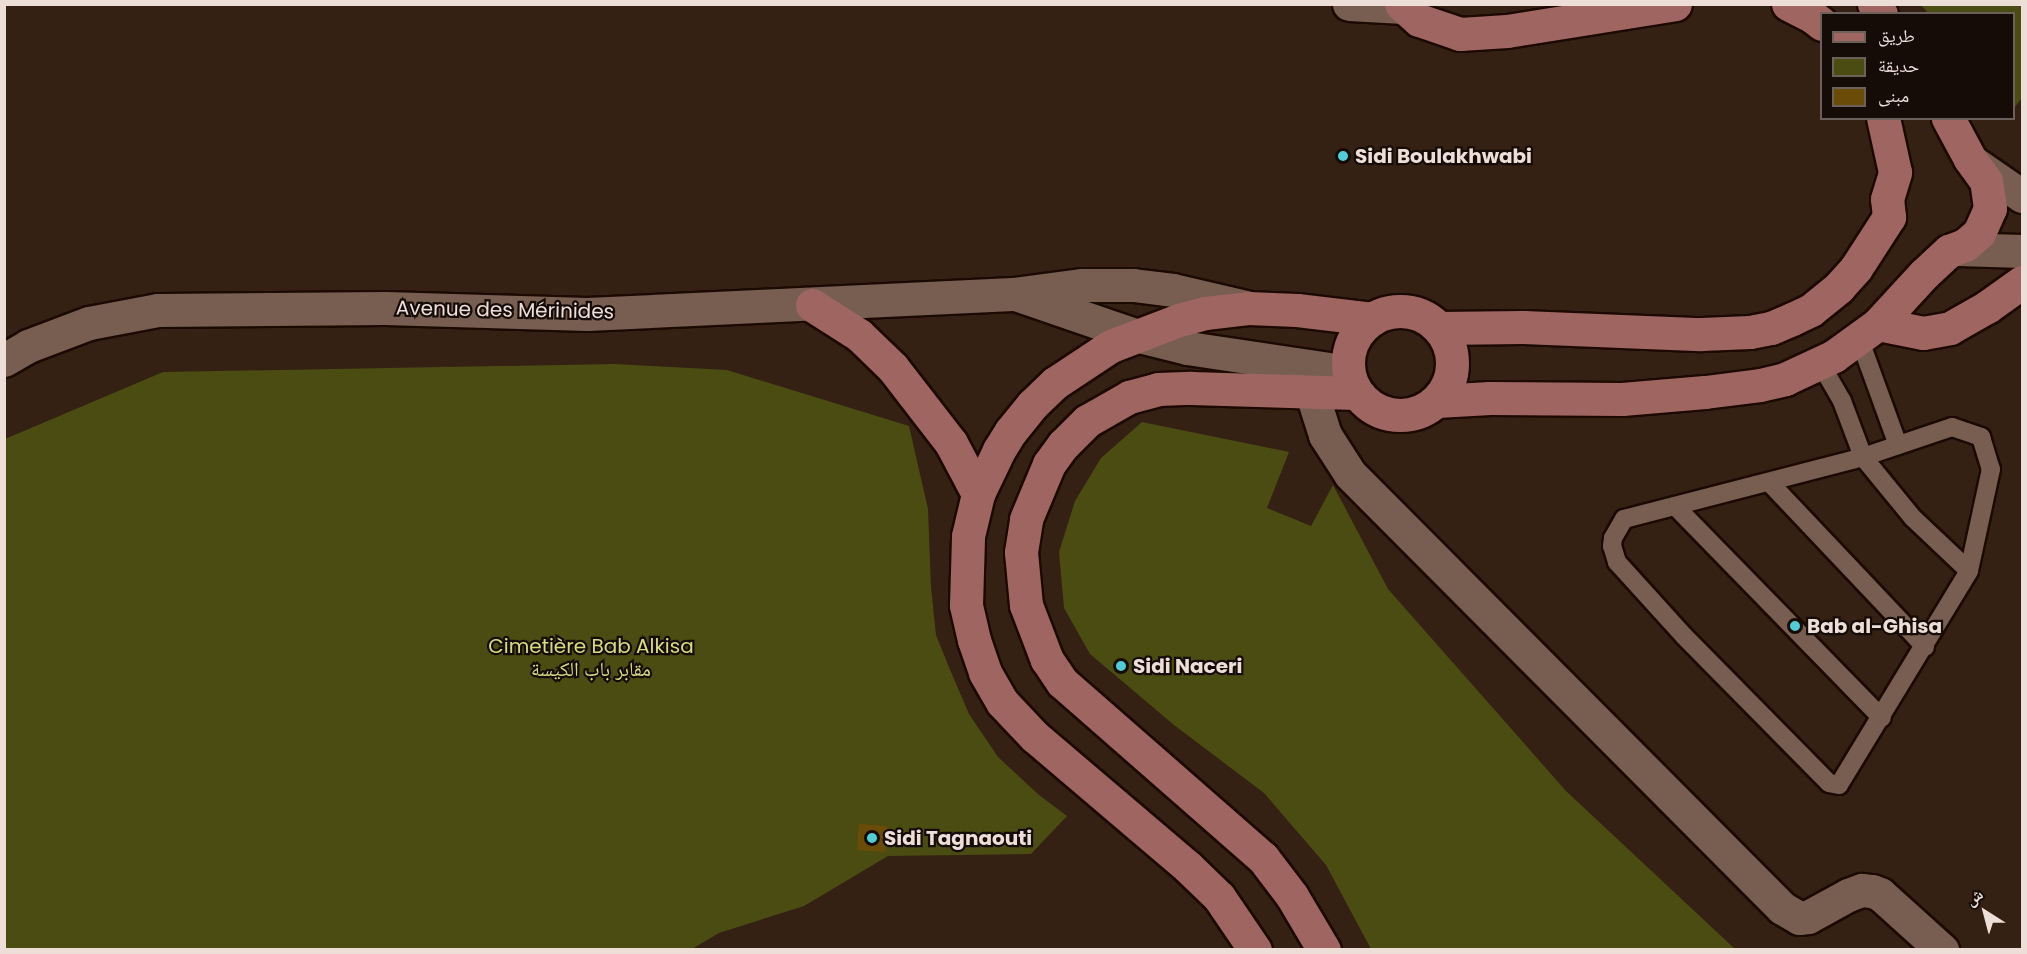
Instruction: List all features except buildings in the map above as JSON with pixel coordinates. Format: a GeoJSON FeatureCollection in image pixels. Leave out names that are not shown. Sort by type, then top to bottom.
{"type":"FeatureCollection","features":[{"type":"Feature","properties":{"kind":"main road"},"geometry":{"type":"LineString","coordinates":[[1348,4],[1402,6],[1429,24],[1468,34],[1507,31],[1675,4]]}},
{"type":"Feature","properties":{"kind":"main road"},"geometry":{"type":"LineString","coordinates":[[1788,4],[1820,23]]}},
{"type":"Feature","properties":{"kind":"main road"},"geometry":{"type":"LineString","coordinates":[[1439,328],[1523,327],[1701,334],[1750,332],[1771,328],[1811,310],[1839,287],[1856,268],[1889,217],[1887,198],[1895,172],[1883,120]]}},
{"type":"Feature","properties":{"kind":"main road"},"geometry":{"type":"LineString","coordinates":[[1436,401],[1490,398],[1622,399],[1705,392],[1760,385],[1785,379],[1820,363],[1869,331],[1924,274],[1953,250],[1979,233],[1990,208],[1986,181],[1949,120]]}},
{"type":"Feature","properties":{"kind":"main road"},"geometry":{"type":"LineString","coordinates":[[1974,162],[2022,196]]}},
{"type":"Feature","properties":{"kind":"main road"},"geometry":{"type":"LineString","coordinates":[[1953,250],[2022,251]]}},
{"type":"Feature","properties":{"kind":"main road"},"geometry":{"type":"LineString","coordinates":[[1869,331],[1923,333],[1950,328],[1987,307],[2022,282]]}},
{"type":"Feature","properties":{"kind":"main road","name":"Avenue des Mérinides"},"geometry":{"type":"LineString","coordinates":[[4,360],[28,346],[89,323],[158,310],[386,308],[587,314],[1013,294],[1082,285],[1133,285],[1173,290],[1248,308]]}},
{"type":"Feature","properties":{"kind":"main road"},"geometry":{"type":"LineString","coordinates":[[1013,294],[1135,335],[1352,382]]}},
{"type":"Feature","properties":{"kind":"main road"},"geometry":{"type":"LineString","coordinates":[[813,305],[859,335],[893,368],[951,443],[978,494]]}},
{"type":"Feature","properties":{"kind":"main road"},"geometry":{"type":"LineString","coordinates":[[1255,950],[1242,928],[1211,890],[1035,737],[1002,702],[985,672],[966,605],[968,536],[978,494],[999,450],[1032,405],[1055,383],[1088,359],[1135,335],[1206,313],[1248,308],[1297,310],[1372,319],[1402,311],[1422,315],[1439,328],[1450,345],[1453,365],[1448,384],[1436,401],[1428,407],[1399,415],[1371,407],[1352,382],[1352,342],[1372,319]]}},
{"type":"Feature","properties":{"kind":"main road"},"geometry":{"type":"LineString","coordinates":[[1324,950],[1292,896],[1263,858],[1062,682],[1047,660],[1026,605],[1021,552],[1026,519],[1049,464],[1063,445],[1087,421],[1106,408],[1129,397],[1158,389],[1311,391],[1352,382]]}},
{"type":"Feature","properties":{"kind":"main road"},"geometry":{"type":"LineString","coordinates":[[1311,391],[1325,435],[1350,474],[1782,908],[1790,914],[1808,918],[1848,895],[1862,890],[1872,891],[1942,950]]}},
{"type":"Feature","properties":{"kind":"lane"},"geometry":{"type":"LineString","coordinates":[[1869,331],[1898,445]]}},
{"type":"Feature","properties":{"kind":"lane"},"geometry":{"type":"LineString","coordinates":[[1820,363],[1842,401],[1863,457],[1913,518],[1969,572]]}},
{"type":"Feature","properties":{"kind":"lane"},"geometry":{"type":"LineString","coordinates":[[1952,427],[1980,437],[1991,469],[1969,572],[1839,785],[1829,783],[1814,770],[1617,562],[1612,546],[1613,538],[1624,519],[1863,457],[1952,427]]}},
{"type":"Feature","properties":{"kind":"lane"},"geometry":{"type":"LineString","coordinates":[[1769,482],[1925,647]]}},
{"type":"Feature","properties":{"kind":"lane"},"geometry":{"type":"LineString","coordinates":[[1675,506],[1882,718]]}},
{"type":"Feature","properties":{"kind":"green space"},"geometry":{"type":"Polygon","coordinates":[[[1921,5],[2022,5],[2022,98],[2015,107],[2015,12],[1927,12],[1921,5]]]}},
{"type":"Feature","properties":{"kind":"green space","name":"Cimetière Bab Alkisa مقابر باب الكيسة"},"geometry":{"type":"Polygon","coordinates":[[[614,364],[727,370],[909,426],[928,509],[931,587],[936,635],[969,714],[998,757],[1039,795],[1067,816],[1031,854],[888,856],[804,906],[719,933],[692,949],[5,950],[5,439],[163,372],[614,364]]]}},
{"type":"Feature","properties":{"kind":"green space"},"geometry":{"type":"Polygon","coordinates":[[[1142,422],[1289,452],[1267,508],[1311,526],[1333,485],[1388,589],[1566,791],[1735,949],[1371,949],[1326,865],[1264,793],[1174,725],[1090,654],[1064,608],[1059,552],[1075,501],[1101,458],[1142,422]]]}},
{"type":"Feature","properties":{"kind":"place","name":"Sidi Boulakhwabi"},"geometry":{"type":"Point","coordinates":[1343,156]}},
{"type":"Feature","properties":{"kind":"place","name":"Bab al-Ghisa"},"geometry":{"type":"Point","coordinates":[1795,626]}},
{"type":"Feature","properties":{"kind":"place","name":"Sidi Naceri"},"geometry":{"type":"Point","coordinates":[1121,666]}},
{"type":"Feature","properties":{"kind":"place","name":"Sidi Tagnaouti"},"geometry":{"type":"Point","coordinates":[872,838]}}]}
